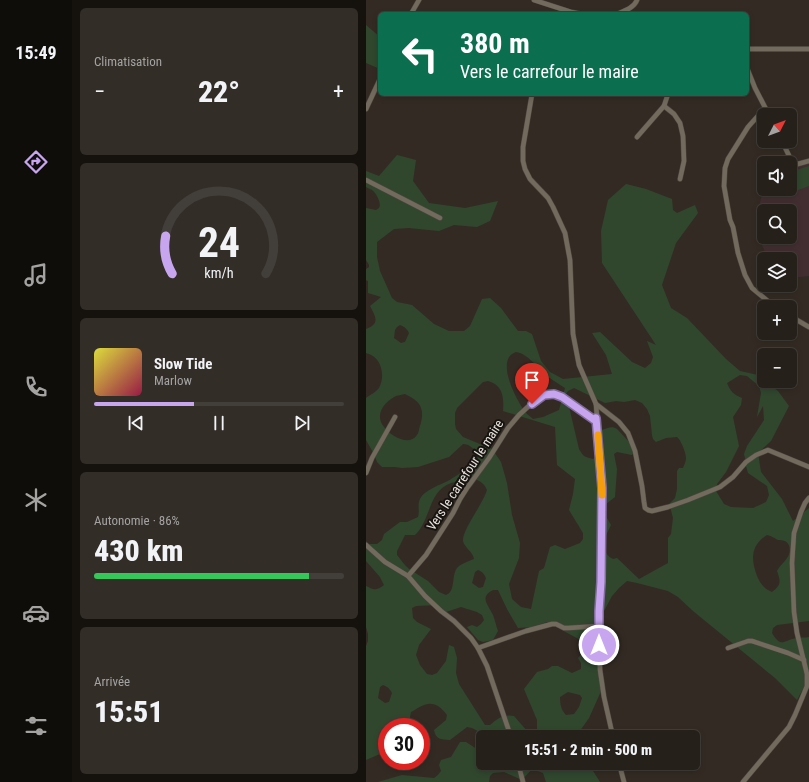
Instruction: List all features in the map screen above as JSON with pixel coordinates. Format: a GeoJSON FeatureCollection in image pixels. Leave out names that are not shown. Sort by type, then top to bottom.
{"type":"FeatureCollection","features":[{"type":"Feature","properties":{"kind":"street"},"geometry":{"type":"LineString","coordinates":[[412,12],[419,0]]}},
{"type":"Feature","properties":{"kind":"street"},"geometry":{"type":"LineString","coordinates":[[534,0],[567,12]]}},
{"type":"Feature","properties":{"kind":"street"},"geometry":{"type":"LineString","coordinates":[[622,12],[635,4],[637,0]]}},
{"type":"Feature","properties":{"kind":"street"},"geometry":{"type":"LineString","coordinates":[[749,49],[809,49]]}},
{"type":"Feature","properties":{"kind":"street"},"geometry":{"type":"LineString","coordinates":[[749,73],[765,108]]}},
{"type":"Feature","properties":{"kind":"street"},"geometry":{"type":"LineString","coordinates":[[366,109],[378,83]]}},
{"type":"Feature","properties":{"kind":"street"},"geometry":{"type":"LineString","coordinates":[[532,96],[523,147],[523,161],[530,179],[548,198],[565,233],[570,260],[573,334],[579,365],[596,404],[602,488],[599,626],[600,670],[611,730]]}},
{"type":"Feature","properties":{"kind":"street"},"geometry":{"type":"LineString","coordinates":[[637,137],[664,106],[667,96]]}},
{"type":"Feature","properties":{"kind":"street"},"geometry":{"type":"LineString","coordinates":[[664,106],[674,114],[680,123],[683,136],[684,161],[680,180]]}},
{"type":"Feature","properties":{"kind":"street"},"geometry":{"type":"LineString","coordinates":[[757,117],[748,127],[728,159],[724,172],[724,186],[730,220],[745,275],[752,288],[767,300]]}},
{"type":"Feature","properties":{"kind":"street"},"geometry":{"type":"LineString","coordinates":[[785,148],[792,162],[798,164],[809,160]]}},
{"type":"Feature","properties":{"kind":"street"},"geometry":{"type":"LineString","coordinates":[[366,180],[440,218]]}},
{"type":"Feature","properties":{"kind":"street"},"geometry":{"type":"LineString","coordinates":[[797,320],[809,327]]}},
{"type":"Feature","properties":{"kind":"street","name":"Vers le carrefour le maire"},"geometry":{"type":"LineString","coordinates":[[408,576],[426,555],[453,514],[467,488],[519,414],[544,395],[554,394],[562,397],[593,419],[595,420],[596,418]]}},
{"type":"Feature","properties":{"kind":"street"},"geometry":{"type":"LineString","coordinates":[[596,404],[619,422],[628,433],[635,451],[645,508],[648,510],[652,511],[668,507],[720,487],[746,462],[756,455],[768,450],[809,467]]}},
{"type":"Feature","properties":{"kind":"street"},"geometry":{"type":"LineString","coordinates":[[366,473],[372,458],[395,417]]}},
{"type":"Feature","properties":{"kind":"street"},"geometry":{"type":"LineString","coordinates":[[743,782],[788,726],[795,715],[807,686],[808,679],[806,667],[797,633],[794,612],[792,563],[795,528],[805,503],[809,498]]}},
{"type":"Feature","properties":{"kind":"street"},"geometry":{"type":"LineString","coordinates":[[366,545],[385,562],[408,576],[425,596],[465,632],[478,648],[487,666],[509,730]]}},
{"type":"Feature","properties":{"kind":"street"},"geometry":{"type":"LineString","coordinates":[[478,648],[526,631],[552,624],[556,624],[564,628],[599,626]]}},
{"type":"Feature","properties":{"kind":"street"},"geometry":{"type":"LineString","coordinates":[[728,648],[752,641],[804,660]]}},
{"type":"Feature","properties":{"kind":"street"},"geometry":{"type":"LineString","coordinates":[[520,770],[523,782]]}},
{"type":"Feature","properties":{"kind":"street"},"geometry":{"type":"LineString","coordinates":[[621,770],[624,782]]}},
{"type":"Feature","properties":{"kind":"shaded area"},"geometry":{"type":"Polygon","coordinates":[[[809,162],[809,276],[797,277],[797,252],[765,252],[761,244],[797,244],[797,204],[760,203],[762,196],[797,196],[797,166],[809,162]]]}},
{"type":"Feature","properties":{"kind":"green space"},"geometry":{"type":"Polygon","coordinates":[[[366,25],[378,35],[378,68],[366,63],[366,25]]]}},
{"type":"Feature","properties":{"kind":"green space"},"geometry":{"type":"Polygon","coordinates":[[[397,155],[416,160],[413,181],[429,203],[465,208],[498,201],[490,221],[477,227],[454,225],[439,231],[409,228],[394,229],[377,242],[377,257],[380,271],[392,298],[397,302],[412,305],[434,324],[449,331],[464,331],[470,326],[482,299],[490,298],[501,308],[518,331],[526,331],[532,334],[541,361],[550,372],[563,379],[612,374],[606,355],[592,333],[600,332],[632,362],[645,368],[651,363],[653,357],[647,341],[656,345],[602,263],[601,231],[608,200],[626,184],[646,189],[672,199],[673,210],[677,213],[695,205],[698,213],[676,243],[662,285],[671,308],[687,318],[726,359],[740,371],[757,375],[757,384],[747,376],[740,375],[727,383],[729,388],[735,394],[742,398],[741,405],[733,417],[739,446],[726,472],[717,484],[716,491],[724,504],[731,507],[753,508],[766,502],[769,495],[767,486],[748,473],[744,454],[747,446],[764,420],[763,406],[757,417],[761,393],[760,388],[774,388],[789,406],[771,441],[758,453],[761,472],[782,499],[793,521],[809,508],[809,621],[777,625],[773,628],[772,633],[780,642],[796,638],[809,637],[809,684],[806,683],[797,700],[775,678],[678,597],[668,591],[627,581],[612,596],[597,624],[602,689],[589,718],[581,730],[537,730],[537,720],[524,689],[537,672],[548,669],[552,666],[558,666],[572,673],[581,669],[581,663],[578,658],[585,650],[584,642],[560,629],[552,622],[547,622],[532,627],[518,628],[498,590],[493,590],[486,595],[486,601],[493,615],[498,631],[493,640],[483,642],[478,640],[467,627],[472,625],[477,627],[484,620],[482,615],[477,612],[461,607],[446,612],[438,605],[416,606],[412,608],[413,618],[417,622],[431,629],[419,645],[416,655],[420,665],[427,674],[432,675],[437,673],[446,661],[449,645],[454,647],[457,658],[456,673],[459,684],[485,725],[490,725],[504,716],[514,716],[526,730],[476,730],[467,727],[450,740],[442,739],[436,736],[434,730],[446,720],[447,715],[438,706],[434,704],[427,704],[411,712],[410,718],[378,718],[378,755],[366,760],[366,646],[368,634],[366,627],[366,586],[375,589],[384,585],[380,577],[366,561],[366,541],[369,544],[377,544],[382,540],[384,534],[400,522],[407,522],[418,517],[419,504],[422,496],[429,490],[448,481],[477,462],[479,455],[470,446],[463,444],[449,457],[418,467],[382,467],[377,462],[366,440],[366,398],[379,388],[382,372],[379,362],[371,355],[366,353],[366,329],[373,325],[376,320],[370,306],[381,297],[368,293],[368,281],[366,280],[366,269],[369,265],[366,260],[366,208],[376,210],[379,208],[380,204],[375,193],[366,187],[366,171],[379,176],[397,155]],[[400,325],[397,327],[394,338],[401,343],[405,342],[409,333],[407,329],[400,325]],[[516,352],[510,356],[507,363],[509,381],[522,408],[527,414],[533,419],[543,417],[559,410],[565,388],[548,377],[521,353],[516,352]],[[488,381],[483,382],[457,408],[455,413],[456,429],[463,437],[492,449],[501,462],[507,483],[512,515],[520,543],[519,558],[509,584],[512,599],[521,607],[531,609],[539,571],[544,568],[550,547],[555,545],[565,549],[580,543],[583,539],[583,533],[569,510],[575,479],[557,465],[555,427],[503,411],[503,396],[500,389],[493,383],[488,381]],[[574,388],[566,394],[579,449],[584,456],[593,459],[599,455],[599,447],[593,433],[595,430],[611,427],[615,428],[632,445],[634,452],[632,455],[617,452],[614,454],[617,469],[615,497],[601,508],[611,525],[603,543],[606,553],[613,559],[617,558],[639,579],[668,563],[668,538],[671,534],[673,518],[670,503],[675,498],[677,489],[677,471],[679,468],[683,468],[686,459],[682,444],[677,437],[666,438],[656,442],[653,439],[650,416],[642,403],[635,400],[605,403],[574,388]],[[405,394],[394,397],[386,403],[381,410],[380,419],[384,427],[395,437],[409,440],[414,438],[418,433],[422,419],[422,410],[418,403],[405,394]],[[473,478],[451,483],[438,492],[420,529],[415,535],[405,535],[397,551],[397,555],[409,569],[428,581],[439,592],[446,595],[453,586],[456,569],[462,564],[474,559],[463,541],[466,530],[487,490],[480,481],[473,478]],[[767,535],[757,544],[753,554],[753,559],[757,576],[763,586],[772,592],[779,585],[780,581],[777,571],[788,556],[790,551],[789,546],[785,541],[778,540],[767,535]],[[478,570],[475,572],[472,583],[479,588],[483,587],[486,578],[483,573],[478,570]],[[383,685],[380,687],[378,698],[385,703],[389,702],[392,693],[389,688],[383,685]],[[568,692],[560,697],[562,709],[566,715],[574,714],[579,707],[582,698],[580,695],[568,692]]]}},
{"type":"Feature","properties":{"kind":"green space"},"geometry":{"type":"Polygon","coordinates":[[[809,166],[809,186],[797,190],[797,170],[809,166]]]}},
{"type":"Feature","properties":{"kind":"green space"},"geometry":{"type":"Polygon","coordinates":[[[460,742],[466,742],[476,748],[476,770],[531,770],[522,780],[504,772],[493,773],[490,776],[489,782],[378,782],[402,775],[434,778],[441,771],[439,765],[441,760],[451,757],[460,742]]]}},
{"type":"Feature","properties":{"kind":"green space"},"geometry":{"type":"Polygon","coordinates":[[[535,770],[592,770],[600,782],[546,782],[543,773],[535,770]]]}},
{"type":"Feature","properties":{"kind":"slow traffic"},"geometry":{"type":"LineString","coordinates":[[598,435],[602,495]]}},
{"type":"Feature","properties":{"kind":"route"},"geometry":{"type":"LineString","coordinates":[[532,404],[544,395],[554,394],[562,397],[593,419],[595,420],[596,418],[602,488],[599,645]]}}]}
